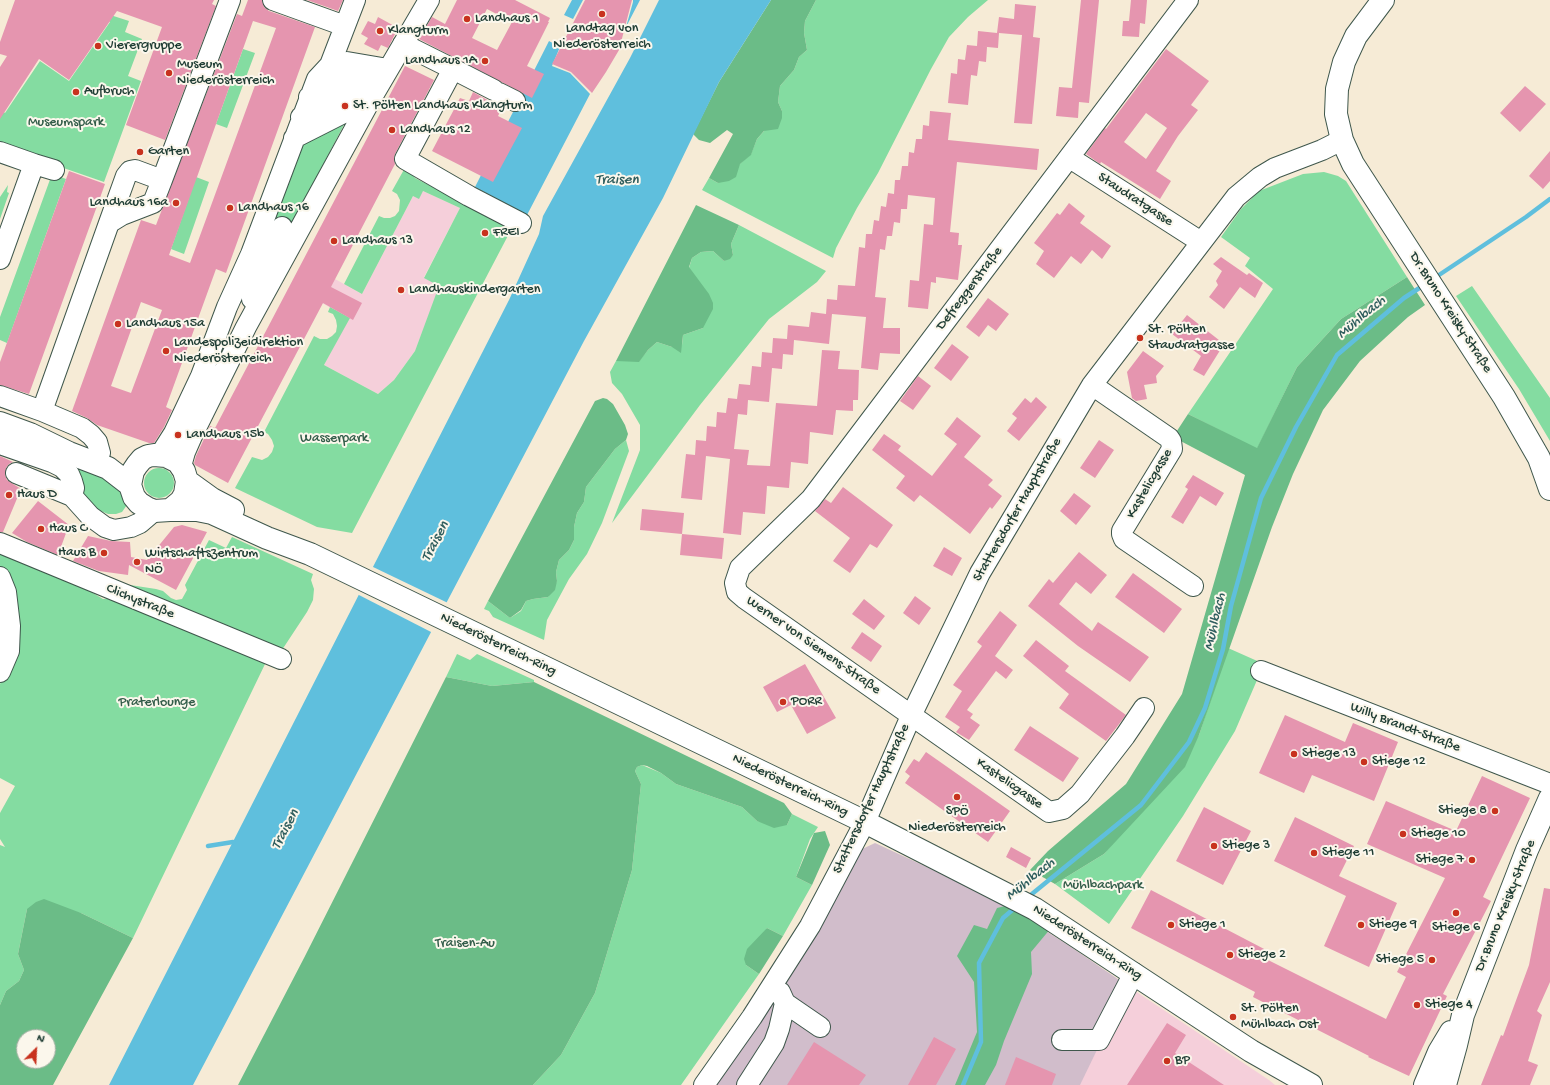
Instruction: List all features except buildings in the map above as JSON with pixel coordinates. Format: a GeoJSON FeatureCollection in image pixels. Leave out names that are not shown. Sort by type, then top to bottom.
{"type":"FeatureCollection","features":[{"type":"Feature","properties":{"kind":"main road"},"geometry":{"type":"LineString","coordinates":[[1342,140],[1336,114],[1337,89],[1344,62],[1356,36],[1383,0]]}},
{"type":"Feature","properties":{"kind":"main road","name":"Dr.Bruno Kreisky-Straße"},"geometry":{"type":"LineString","coordinates":[[1342,140],[1353,164],[1504,397],[1539,458],[1550,489]]}},
{"type":"Feature","properties":{"kind":"main road","name":"Niederösterreich-Ring"},"geometry":{"type":"LineString","coordinates":[[0,423],[30,434],[69,453],[108,468],[119,476],[132,491],[139,503],[162,510],[202,511],[212,513],[267,538],[310,554]]}},
{"type":"Feature","properties":{"kind":"main road","name":"Niederösterreich-Ring"},"geometry":{"type":"LineString","coordinates":[[30,434],[72,443],[122,459],[151,457],[174,460],[184,473],[212,499],[262,525],[310,554],[865,822],[1006,893],[1035,909],[1251,1051],[1311,1085]]}},
{"type":"Feature","properties":{"kind":"main road"},"geometry":{"type":"LineString","coordinates":[[132,491],[133,471],[151,457]]}},
{"type":"Feature","properties":{"kind":"main road"},"geometry":{"type":"LineString","coordinates":[[162,510],[181,501],[185,494],[184,473]]}},
{"type":"Feature","properties":{"kind":"main road","name":"Dr.Bruno Kreisky-Straße"},"geometry":{"type":"LineString","coordinates":[[1445,1085],[1463,1015],[1527,850],[1550,798]]}},
{"type":"Feature","properties":{"kind":"main road","name":"Dr.Bruno Kreisky-Straße"},"geometry":{"type":"LineString","coordinates":[[1425,1085],[1445,1041],[1463,1015]]}},
{"type":"Feature","properties":{"kind":"main road","name":"Niederösterreich-Ring"},"geometry":{"type":"LineString","coordinates":[[1251,1051],[1292,1085]]}},
{"type":"Feature","properties":{"kind":"street"},"geometry":{"type":"LineString","coordinates":[[109,223],[122,215],[153,203],[230,0]]}},
{"type":"Feature","properties":{"kind":"street"},"geometry":{"type":"LineString","coordinates":[[273,0],[345,26]]}},
{"type":"Feature","properties":{"kind":"street"},"geometry":{"type":"LineString","coordinates":[[151,457],[167,447],[189,404],[222,319],[251,254],[309,97],[317,79],[330,65],[355,0]]}},
{"type":"Feature","properties":{"kind":"street"},"geometry":{"type":"LineString","coordinates":[[184,473],[185,452],[246,327],[371,99],[428,0]]}},
{"type":"Feature","properties":{"kind":"street","name":"Defreggerstraße"},"geometry":{"type":"LineString","coordinates":[[740,568],[811,499],[1188,0]]}},
{"type":"Feature","properties":{"kind":"street"},"geometry":{"type":"LineString","coordinates":[[403,44],[503,94]]}},
{"type":"Feature","properties":{"kind":"street"},"geometry":{"type":"LineString","coordinates":[[330,65],[347,62],[386,73]]}},
{"type":"Feature","properties":{"kind":"street"},"geometry":{"type":"LineString","coordinates":[[453,69],[405,159],[469,196],[520,223]]}},
{"type":"Feature","properties":{"kind":"street"},"geometry":{"type":"LineString","coordinates":[[309,97],[339,80],[354,75],[386,73]]}},
{"type":"Feature","properties":{"kind":"street"},"geometry":{"type":"LineString","coordinates":[[302,118],[386,73]]}},
{"type":"Feature","properties":{"kind":"street"},"geometry":{"type":"LineString","coordinates":[[294,138],[371,99]]}},
{"type":"Feature","properties":{"kind":"street","name":"Stattersdorfer Hauptstraße"},"geometry":{"type":"LineString","coordinates":[[704,1085],[752,1017],[810,926],[865,822],[911,716],[980,573],[1092,385],[1236,197],[1260,177],[1275,168],[1322,150],[1342,140]]}},
{"type":"Feature","properties":{"kind":"street"},"geometry":{"type":"LineString","coordinates":[[0,152],[54,170]]}},
{"type":"Feature","properties":{"kind":"street","name":"Staudratgasse"},"geometry":{"type":"LineString","coordinates":[[1070,158],[1201,242]]}},
{"type":"Feature","properties":{"kind":"street"},"geometry":{"type":"LineString","coordinates":[[0,259],[34,164]]}},
{"type":"Feature","properties":{"kind":"street"},"geometry":{"type":"LineString","coordinates":[[42,411],[126,176],[135,170],[162,180]]}},
{"type":"Feature","properties":{"kind":"street"},"geometry":{"type":"LineString","coordinates":[[246,327],[257,280],[282,227]]}},
{"type":"Feature","properties":{"kind":"street"},"geometry":{"type":"LineString","coordinates":[[222,319],[240,297],[257,280]]}},
{"type":"Feature","properties":{"kind":"street","name":"Kastelicgasse"},"geometry":{"type":"LineString","coordinates":[[1092,385],[1169,438],[1171,441],[1172,449],[1122,531],[1122,534],[1124,539],[1193,586]]}},
{"type":"Feature","properties":{"kind":"street"},"geometry":{"type":"LineString","coordinates":[[0,396],[42,411],[82,428],[91,434],[97,442],[100,453]]}},
{"type":"Feature","properties":{"kind":"street"},"geometry":{"type":"LineString","coordinates":[[0,444],[52,462],[62,467],[69,474],[72,480],[74,488],[72,496]]}},
{"type":"Feature","properties":{"kind":"street"},"geometry":{"type":"LineString","coordinates":[[16,473],[72,496],[90,516],[105,527],[114,530],[131,528],[162,510]]}},
{"type":"Feature","properties":{"kind":"street"},"geometry":{"type":"LineString","coordinates":[[90,516],[106,520],[119,520],[131,511],[132,491]]}},
{"type":"Feature","properties":{"kind":"street","name":"Clichystraße"},"geometry":{"type":"LineString","coordinates":[[0,543],[281,659]]}},
{"type":"Feature","properties":{"kind":"street","name":"Werner von Siemens-Straße"},"geometry":{"type":"LineString","coordinates":[[740,568],[735,583],[737,592],[870,685],[911,716]]}},
{"type":"Feature","properties":{"kind":"street"},"geometry":{"type":"LineString","coordinates":[[0,577],[6,592],[10,626],[9,651],[0,672]]}},
{"type":"Feature","properties":{"kind":"street","name":"Willy Brandt-Straße"},"geometry":{"type":"LineString","coordinates":[[1261,671],[1422,740],[1550,784]]}},
{"type":"Feature","properties":{"kind":"street","name":"Kastelicgasse"},"geometry":{"type":"LineString","coordinates":[[911,716],[1049,812],[1063,809],[1080,794],[1144,708]]}},
{"type":"Feature","properties":{"kind":"street"},"geometry":{"type":"LineString","coordinates":[[1062,1040],[1099,1040],[1134,974]]}},
{"type":"Feature","properties":{"kind":"street"},"geometry":{"type":"LineString","coordinates":[[775,981],[785,1003],[820,1027]]}},
{"type":"Feature","properties":{"kind":"street"},"geometry":{"type":"LineString","coordinates":[[747,1085],[774,1043],[785,1003]]}},
{"type":"Feature","properties":{"kind":"shaded area","name":"Landhauskindergarten"},"geometry":{"type":"Polygon","coordinates":[[[423,191],[460,208],[424,277],[440,286],[415,351],[394,380],[378,394],[324,365],[349,318],[322,303],[335,279],[362,294],[413,196],[423,191]]]}},
{"type":"Feature","properties":{"kind":"shaded area"},"geometry":{"type":"Polygon","coordinates":[[[875,843],[970,887],[1007,906],[1128,986],[1080,1085],[714,1085],[858,851],[875,843]]]}},
{"type":"Feature","properties":{"kind":"shaded area"},"geometry":{"type":"Polygon","coordinates":[[[1123,983],[1269,1080],[1275,1085],[1079,1085],[1123,983]]]}},
{"type":"Feature","properties":{"kind":"green space"},"geometry":{"type":"Polygon","coordinates":[[[771,0],[816,0],[805,21],[804,33],[807,50],[799,57],[794,70],[780,86],[778,102],[782,111],[782,118],[778,129],[764,131],[757,139],[751,155],[740,164],[736,177],[729,181],[718,183],[709,178],[733,134],[727,130],[710,143],[699,140],[693,134],[719,82],[771,0]]]}},
{"type":"Feature","properties":{"kind":"green space"},"geometry":{"type":"Polygon","coordinates":[[[816,0],[988,0],[968,17],[949,37],[878,173],[857,208],[836,248],[833,258],[702,190],[709,178],[718,183],[751,154],[757,139],[782,111],[778,102],[780,86],[794,70],[799,57],[807,50],[804,33],[805,21],[816,0]]]}},
{"type":"Feature","properties":{"kind":"green space","name":"Museumspark"},"geometry":{"type":"Polygon","coordinates":[[[98,11],[129,21],[125,32],[142,39],[128,76],[141,81],[104,182],[0,146],[0,109],[5,113],[40,61],[69,81],[110,22],[98,11]]]}},
{"type":"Feature","properties":{"kind":"green space"},"geometry":{"type":"Polygon","coordinates":[[[243,49],[255,53],[227,128],[216,124],[243,49]]]}},
{"type":"Feature","properties":{"kind":"green space"},"geometry":{"type":"Polygon","coordinates":[[[347,119],[292,224],[272,217],[297,147],[347,119]]]}},
{"type":"Feature","properties":{"kind":"green space","name":"Wasserpark"},"geometry":{"type":"Polygon","coordinates":[[[406,166],[415,178],[512,228],[352,533],[317,527],[235,488],[252,457],[262,460],[268,457],[272,452],[274,446],[272,440],[268,434],[264,432],[314,336],[320,339],[327,339],[336,332],[336,320],[333,314],[328,312],[330,307],[350,318],[324,365],[378,394],[394,380],[415,351],[439,286],[424,278],[460,208],[423,191],[419,199],[413,196],[362,294],[344,284],[379,216],[390,218],[395,216],[399,211],[400,200],[397,194],[392,191],[406,166]]]}},
{"type":"Feature","properties":{"kind":"green space"},"geometry":{"type":"Polygon","coordinates":[[[1324,172],[1338,176],[1346,181],[1407,277],[1341,319],[1297,367],[1257,449],[1188,414],[1273,289],[1245,266],[1250,258],[1221,237],[1241,209],[1259,191],[1303,174],[1324,172]]]}},
{"type":"Feature","properties":{"kind":"green space"},"geometry":{"type":"Polygon","coordinates":[[[52,174],[66,179],[7,343],[0,340],[0,317],[52,174]]]}},
{"type":"Feature","properties":{"kind":"green space"},"geometry":{"type":"Polygon","coordinates":[[[196,177],[209,182],[184,254],[171,249],[196,177]]]}},
{"type":"Feature","properties":{"kind":"green space"},"geometry":{"type":"Polygon","coordinates":[[[8,185],[7,192],[9,193],[0,219],[0,197],[8,185]]]}},
{"type":"Feature","properties":{"kind":"green space"},"geometry":{"type":"Polygon","coordinates":[[[696,205],[739,225],[731,244],[733,255],[730,259],[724,261],[713,251],[701,252],[692,258],[689,267],[709,294],[713,303],[713,309],[703,328],[683,335],[681,353],[672,347],[657,342],[648,350],[639,362],[616,361],[696,205]]]}},
{"type":"Feature","properties":{"kind":"green space"},"geometry":{"type":"Polygon","coordinates":[[[739,225],[826,271],[817,282],[769,319],[700,405],[612,523],[640,450],[640,425],[622,394],[612,383],[610,372],[616,361],[639,361],[657,342],[672,347],[682,345],[683,335],[703,328],[689,268],[692,258],[701,252],[713,251],[724,261],[733,255],[731,244],[739,225]]]}},
{"type":"Feature","properties":{"kind":"green space"},"geometry":{"type":"Polygon","coordinates":[[[1407,277],[1425,305],[1408,317],[1360,361],[1323,410],[1293,474],[1272,527],[1199,735],[1185,767],[1104,854],[1055,884],[1030,870],[1048,851],[1126,784],[1182,694],[1245,475],[1173,437],[1188,414],[1257,448],[1297,367],[1341,319],[1407,277]]]}},
{"type":"Feature","properties":{"kind":"green space"},"geometry":{"type":"Polygon","coordinates":[[[1472,286],[1550,398],[1550,441],[1519,389],[1456,296],[1472,286]]]}},
{"type":"Feature","properties":{"kind":"green space"},"geometry":{"type":"Polygon","coordinates":[[[603,398],[607,399],[613,404],[625,425],[628,434],[626,440],[615,449],[586,487],[584,502],[577,513],[574,527],[574,540],[569,550],[559,560],[556,572],[557,581],[555,590],[548,597],[526,601],[521,610],[510,618],[488,601],[595,401],[603,398]]]}},
{"type":"Feature","properties":{"kind":"green space"},"geometry":{"type":"Polygon","coordinates":[[[626,440],[629,451],[602,523],[587,554],[569,579],[547,620],[544,640],[493,617],[489,611],[484,609],[488,601],[510,618],[521,611],[526,601],[548,597],[557,581],[556,572],[559,560],[569,550],[574,540],[574,527],[577,513],[584,502],[586,487],[615,449],[626,440]]]}},
{"type":"Feature","properties":{"kind":"green space"},"geometry":{"type":"Polygon","coordinates":[[[77,464],[109,474],[129,502],[122,512],[108,514],[96,509],[82,494],[75,476],[77,464]]]}},
{"type":"Feature","properties":{"kind":"green space"},"geometry":{"type":"Polygon","coordinates":[[[159,468],[170,472],[174,483],[170,494],[159,498],[148,494],[144,483],[148,472],[159,468]]]}},
{"type":"Feature","properties":{"kind":"green space"},"geometry":{"type":"Polygon","coordinates":[[[232,537],[313,574],[311,580],[314,589],[313,600],[307,612],[280,653],[117,583],[156,589],[163,591],[171,598],[176,600],[182,599],[187,590],[185,585],[209,540],[226,548],[232,537]]]}},
{"type":"Feature","properties":{"kind":"green space","name":"Praterlounge"},"geometry":{"type":"Polygon","coordinates":[[[0,550],[91,588],[93,593],[103,599],[112,598],[266,662],[133,938],[81,913],[27,909],[18,954],[24,970],[19,981],[6,991],[0,1005],[0,845],[5,847],[0,839],[0,813],[15,786],[0,778],[0,684],[12,657],[12,591],[0,566],[0,550]]]}},
{"type":"Feature","properties":{"kind":"green space","name":"Mühlbachpark"},"geometry":{"type":"Polygon","coordinates":[[[1228,648],[1264,664],[1235,731],[1183,816],[1109,924],[1055,884],[1104,854],[1199,735],[1228,648]]]}},
{"type":"Feature","properties":{"kind":"green space"},"geometry":{"type":"Polygon","coordinates":[[[457,654],[470,660],[477,654],[534,680],[534,682],[492,686],[446,677],[457,654]]]}},
{"type":"Feature","properties":{"kind":"green space","name":"Traisen-Au"},"geometry":{"type":"Polygon","coordinates":[[[446,677],[492,686],[534,682],[784,803],[792,814],[787,825],[774,828],[757,821],[742,807],[676,784],[661,773],[647,766],[642,765],[637,767],[635,771],[641,784],[632,870],[595,993],[561,1055],[533,1085],[238,1085],[304,958],[446,677]]]}},
{"type":"Feature","properties":{"kind":"green space"},"geometry":{"type":"Polygon","coordinates":[[[642,765],[661,773],[676,784],[742,807],[757,821],[787,825],[792,814],[818,827],[810,839],[796,877],[812,885],[783,936],[767,928],[746,965],[759,974],[681,1085],[533,1085],[561,1055],[595,993],[632,870],[641,784],[635,771],[637,767],[642,765]]]}},
{"type":"Feature","properties":{"kind":"green space"},"geometry":{"type":"Polygon","coordinates":[[[825,831],[830,845],[812,885],[796,877],[814,833],[825,831]]]}},
{"type":"Feature","properties":{"kind":"green space"},"geometry":{"type":"Polygon","coordinates":[[[44,899],[81,913],[133,938],[53,1085],[0,1085],[0,1005],[6,991],[19,981],[24,970],[18,954],[27,909],[36,902],[44,899]]]}},
{"type":"Feature","properties":{"kind":"green space"},"geometry":{"type":"Polygon","coordinates":[[[1009,905],[1051,928],[1031,952],[1032,974],[1004,1041],[996,1065],[985,1085],[955,1085],[977,1032],[974,982],[957,956],[974,925],[987,929],[997,908],[1009,905]]]}},
{"type":"Feature","properties":{"kind":"green space"},"geometry":{"type":"Polygon","coordinates":[[[767,928],[783,936],[759,974],[746,965],[744,959],[747,949],[767,928]]]}},
{"type":"Feature","properties":{"kind":"water"},"geometry":{"type":"Polygon","coordinates":[[[572,0],[583,0],[573,19],[564,15],[572,0]]]}},
{"type":"Feature","properties":{"kind":"water"},"geometry":{"type":"Polygon","coordinates":[[[633,0],[640,0],[626,27],[633,2],[633,0]]]}},
{"type":"Feature","properties":{"kind":"water","name":"Traisen"},"geometry":{"type":"Polygon","coordinates":[[[659,0],[771,0],[719,82],[663,198],[584,341],[193,1085],[109,1085],[509,300],[539,234],[543,216],[630,58],[659,0]]]}},
{"type":"Feature","properties":{"kind":"water"},"geometry":{"type":"Polygon","coordinates":[[[549,41],[560,47],[552,66],[570,73],[590,94],[527,215],[475,187],[549,41]]]}},
{"type":"Feature","properties":{"kind":"pier"},"geometry":{"type":"Polygon","coordinates":[[[371,566],[448,603],[433,633],[357,594],[371,566]]]}},
{"type":"Feature","properties":{"kind":"waterway","name":"Mühlbach"},"geometry":{"type":"LineString","coordinates":[[1433,279],[1526,217],[1550,199]]}},
{"type":"Feature","properties":{"kind":"waterway","name":"Mühlbach"},"geometry":{"type":"LineString","coordinates":[[1027,898],[1141,805],[1189,742],[1205,708],[1223,649],[1231,606],[1261,498],[1296,427],[1337,355],[1404,298],[1424,285]]}},
{"type":"Feature","properties":{"kind":"waterway"},"geometry":{"type":"LineString","coordinates":[[208,846],[233,842]]}},
{"type":"Feature","properties":{"kind":"waterway","name":"Mühlbach"},"geometry":{"type":"LineString","coordinates":[[963,1085],[981,1042],[979,963],[1003,918],[1017,906]]}},
{"type":"Feature","properties":{"kind":"place","name":"Landtag von Niederösterreich"},"geometry":{"type":"Point","coordinates":[602,14]}},
{"type":"Feature","properties":{"kind":"place","name":"Landhaus 1"},"geometry":{"type":"Point","coordinates":[467,19]}},
{"type":"Feature","properties":{"kind":"place","name":"Klangturm"},"geometry":{"type":"Point","coordinates":[380,31]}},
{"type":"Feature","properties":{"kind":"place","name":"Vierergruppe"},"geometry":{"type":"Point","coordinates":[98,46]}},
{"type":"Feature","properties":{"kind":"place","name":"Landhaus 1A"},"geometry":{"type":"Point","coordinates":[485,61]}},
{"type":"Feature","properties":{"kind":"place","name":"Museum Niederösterreich"},"geometry":{"type":"Point","coordinates":[169,73]}},
{"type":"Feature","properties":{"kind":"place","name":"Aufbruch"},"geometry":{"type":"Point","coordinates":[76,92]}},
{"type":"Feature","properties":{"kind":"place","name":"St. Pölten Landhaus Klangturm"},"geometry":{"type":"Point","coordinates":[345,106]}},
{"type":"Feature","properties":{"kind":"place","name":"Landhaus 12"},"geometry":{"type":"Point","coordinates":[392,130]}},
{"type":"Feature","properties":{"kind":"place","name":"Garten"},"geometry":{"type":"Point","coordinates":[140,152]}},
{"type":"Feature","properties":{"kind":"place","name":"Landhaus 16a"},"geometry":{"type":"Point","coordinates":[176,203]}},
{"type":"Feature","properties":{"kind":"place","name":"Landhaus 16"},"geometry":{"type":"Point","coordinates":[230,208]}},
{"type":"Feature","properties":{"kind":"place","name":"FREI"},"geometry":{"type":"Point","coordinates":[485,233]}},
{"type":"Feature","properties":{"kind":"place","name":"Landhaus 13"},"geometry":{"type":"Point","coordinates":[334,241]}},
{"type":"Feature","properties":{"kind":"place","name":"Landhauskindergarten"},"geometry":{"type":"Point","coordinates":[401,290]}},
{"type":"Feature","properties":{"kind":"place","name":"Landhaus 15a"},"geometry":{"type":"Point","coordinates":[118,324]}},
{"type":"Feature","properties":{"kind":"place","name":"St. Pölten Staudratgasse"},"geometry":{"type":"Point","coordinates":[1140,338]}},
{"type":"Feature","properties":{"kind":"place","name":"Landespolizeidirektion Niederösterreich"},"geometry":{"type":"Point","coordinates":[166,351]}},
{"type":"Feature","properties":{"kind":"place","name":"Landhaus 15b"},"geometry":{"type":"Point","coordinates":[178,435]}},
{"type":"Feature","properties":{"kind":"place","name":"Haus D"},"geometry":{"type":"Point","coordinates":[9,495]}},
{"type":"Feature","properties":{"kind":"place","name":"Haus C"},"geometry":{"type":"Point","coordinates":[41,529]}},
{"type":"Feature","properties":{"kind":"place","name":"Haus B"},"geometry":{"type":"Point","coordinates":[104,553]}},
{"type":"Feature","properties":{"kind":"place","name":"Wirtschaftszentrum NÖ"},"geometry":{"type":"Point","coordinates":[137,562]}},
{"type":"Feature","properties":{"kind":"place","name":"PORR"},"geometry":{"type":"Point","coordinates":[783,702]}},
{"type":"Feature","properties":{"kind":"place","name":"Stiege 13"},"geometry":{"type":"Point","coordinates":[1294,754]}},
{"type":"Feature","properties":{"kind":"place","name":"Stiege 12"},"geometry":{"type":"Point","coordinates":[1364,762]}},
{"type":"Feature","properties":{"kind":"place","name":"SPÖ Niederösterreich"},"geometry":{"type":"Point","coordinates":[957,797]}},
{"type":"Feature","properties":{"kind":"place","name":"Stiege 8"},"geometry":{"type":"Point","coordinates":[1495,811]}},
{"type":"Feature","properties":{"kind":"place","name":"Stiege 10"},"geometry":{"type":"Point","coordinates":[1403,834]}},
{"type":"Feature","properties":{"kind":"place","name":"Stiege 3"},"geometry":{"type":"Point","coordinates":[1214,846]}},
{"type":"Feature","properties":{"kind":"place","name":"Stiege 11"},"geometry":{"type":"Point","coordinates":[1314,853]}},
{"type":"Feature","properties":{"kind":"place","name":"Stiege 7"},"geometry":{"type":"Point","coordinates":[1472,860]}},
{"type":"Feature","properties":{"kind":"place","name":"Stiege 6"},"geometry":{"type":"Point","coordinates":[1456,913]}},
{"type":"Feature","properties":{"kind":"place","name":"Stiege 1"},"geometry":{"type":"Point","coordinates":[1171,925]}},
{"type":"Feature","properties":{"kind":"place","name":"Stiege 9"},"geometry":{"type":"Point","coordinates":[1361,925]}},
{"type":"Feature","properties":{"kind":"place","name":"Stiege 2"},"geometry":{"type":"Point","coordinates":[1230,955]}},
{"type":"Feature","properties":{"kind":"place","name":"Stiege 5"},"geometry":{"type":"Point","coordinates":[1432,960]}},
{"type":"Feature","properties":{"kind":"place","name":"Stiege 4"},"geometry":{"type":"Point","coordinates":[1417,1005]}},
{"type":"Feature","properties":{"kind":"place","name":"St. Pölten Mühlbach Ost"},"geometry":{"type":"Point","coordinates":[1233,1017]}},
{"type":"Feature","properties":{"kind":"place","name":"BP"},"geometry":{"type":"Point","coordinates":[1167,1061]}}]}
